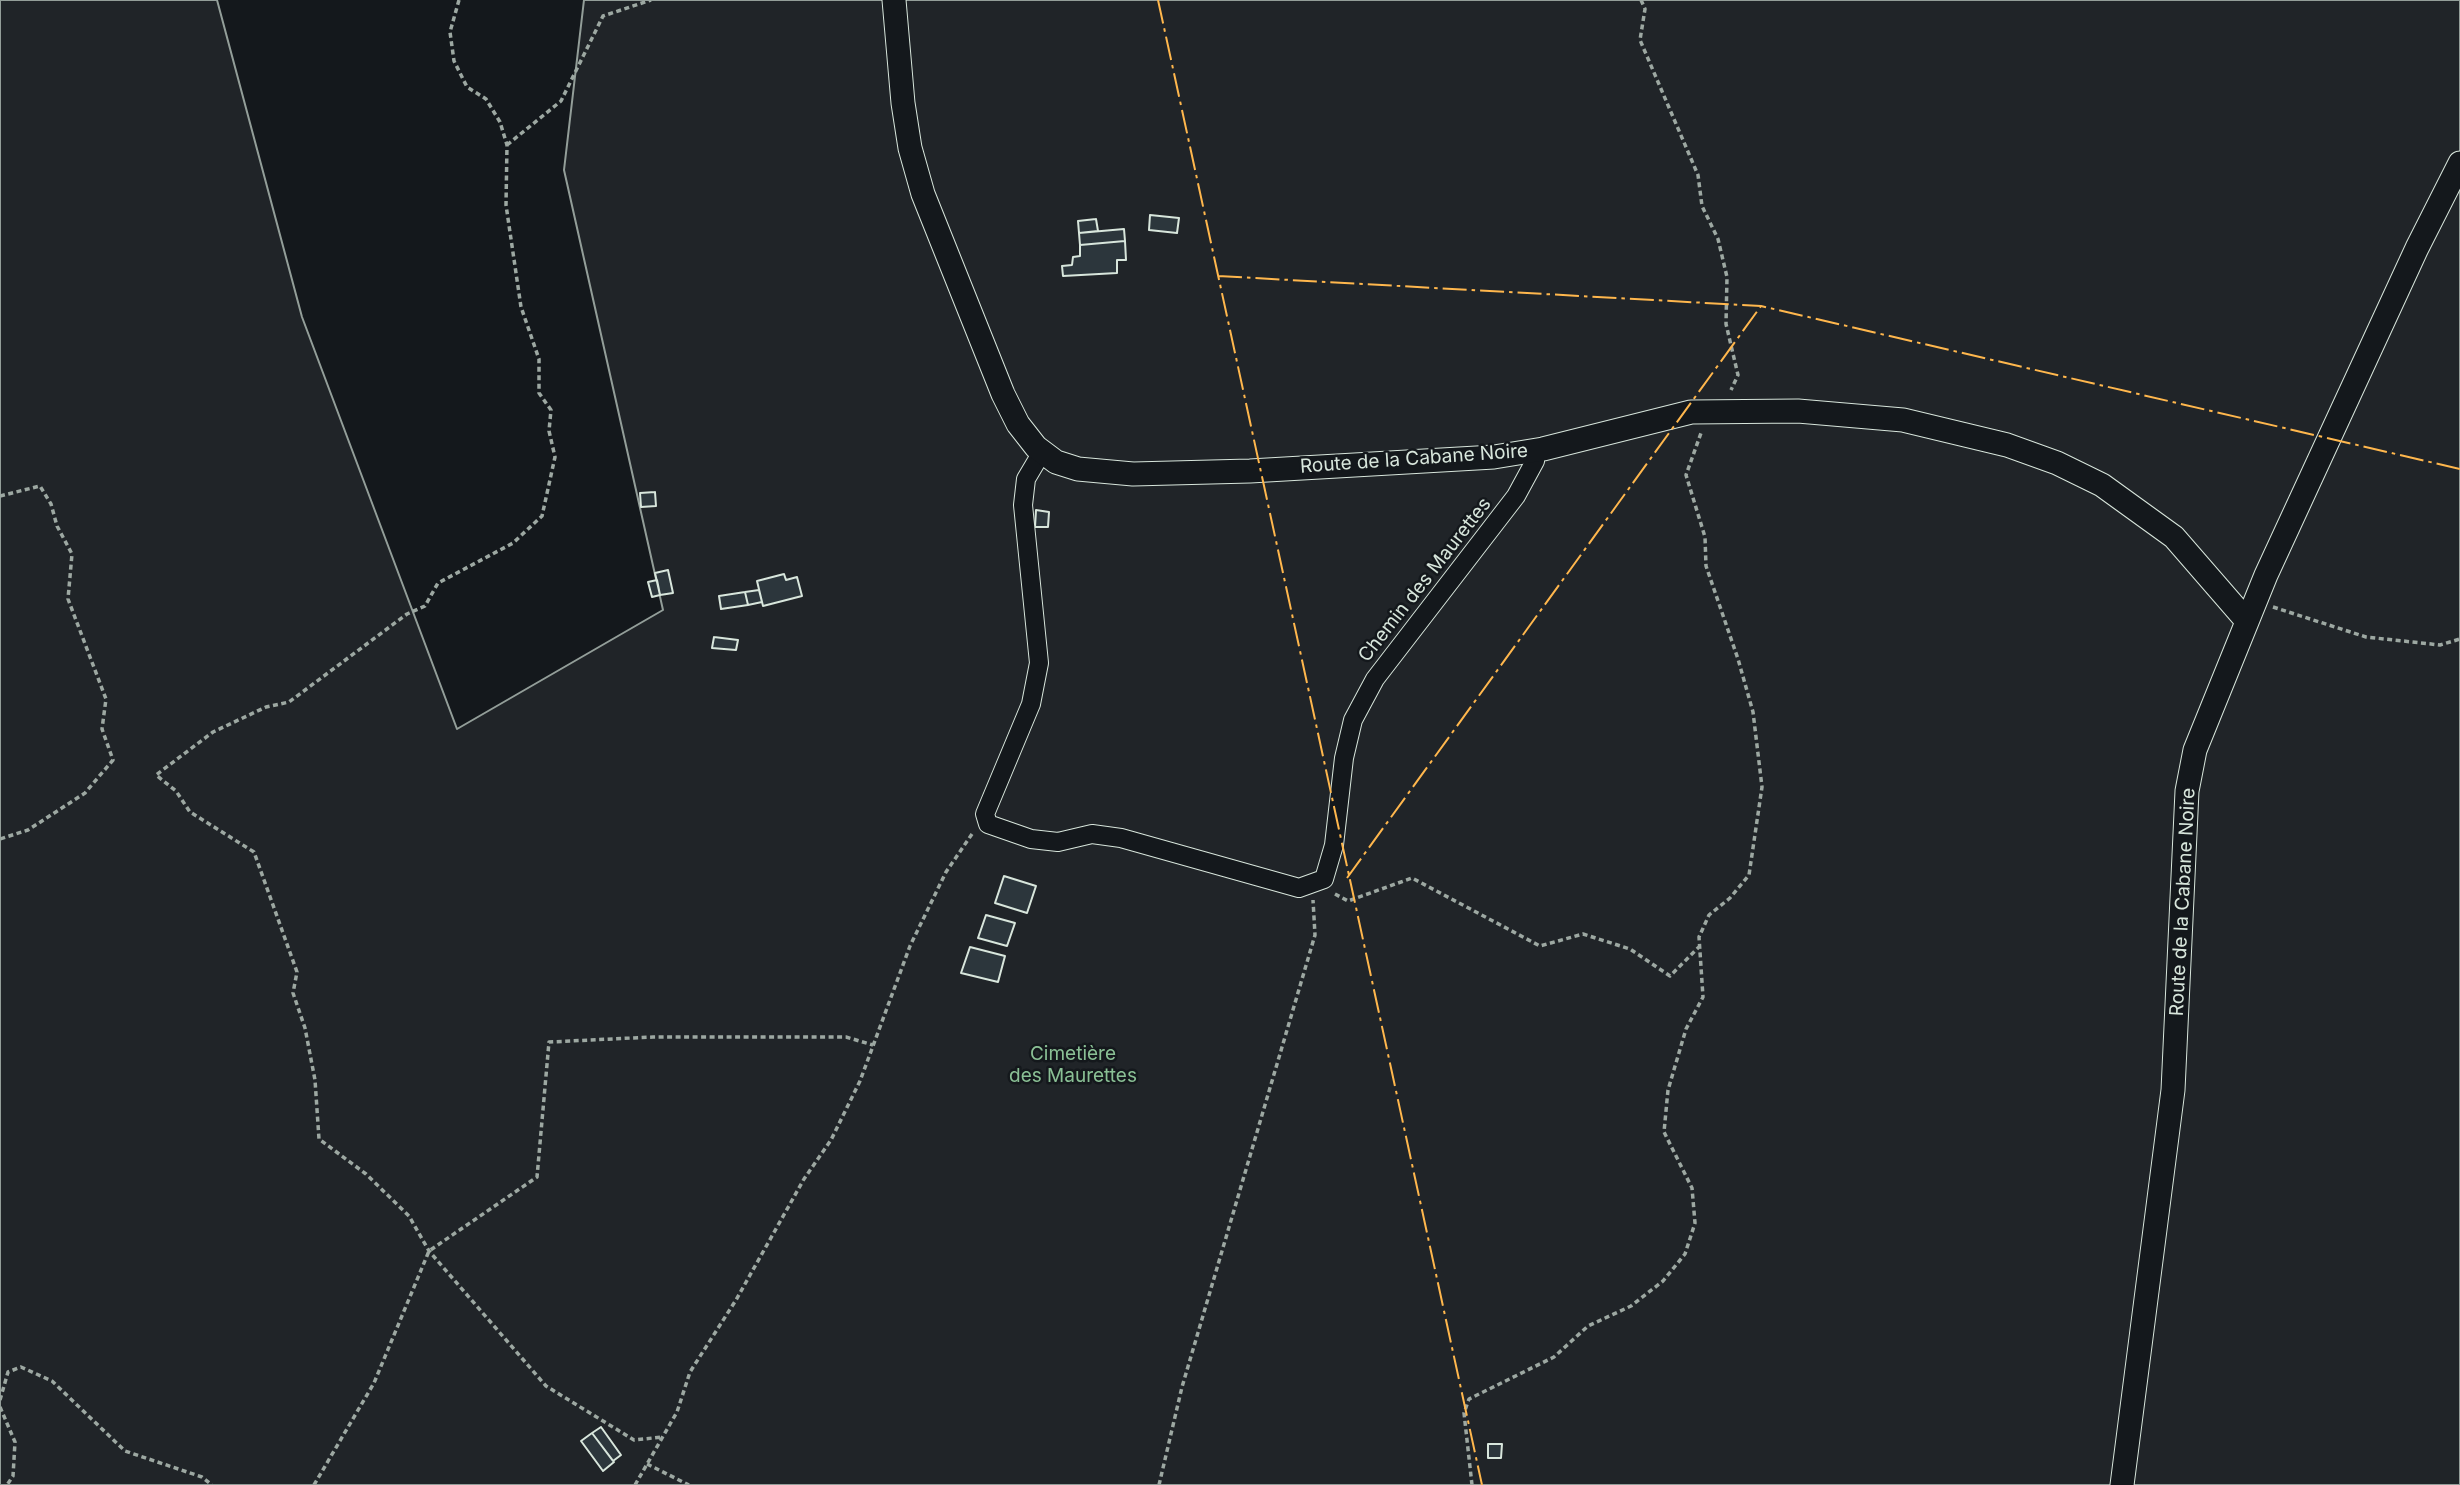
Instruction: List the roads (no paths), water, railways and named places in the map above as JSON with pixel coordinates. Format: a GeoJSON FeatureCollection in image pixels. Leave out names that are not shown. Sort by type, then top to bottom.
{"type":"FeatureCollection","features":[{"type":"Feature","properties":{"kind":"street","name":"Route de la Cabane Noire"},"geometry":{"type":"LineString","coordinates":[[894,0],[905,115],[923,194],[1003,394],[1018,424],[1042,452],[1056,462],[1078,469],[1133,474],[1264,470],[1493,457],[1537,450],[1691,412],[1722,410],[1798,411],[1903,420],[2007,445],[2057,463],[2102,485],[2174,537],[2251,610],[2195,750],[2187,791],[2173,1090],[2122,1485]]}},
{"type":"Feature","properties":{"kind":"street"},"geometry":{"type":"LineString","coordinates":[[2251,610],[2411,260],[2460,163]]}},
{"type":"Feature","properties":{"kind":"street","name":"Chemin des Maurettes"},"geometry":{"type":"LineString","coordinates":[[1042,452],[1026,479],[1023,505],[1039,663],[1031,704],[985,814],[988,824],[1031,839],[1058,842],[1092,834],[1121,838],[1299,888],[1324,879],[1334,845],[1344,758],[1353,720],[1375,679],[1412,627],[1465,564],[1516,496],[1535,461],[1537,450]]}},
{"type":"Feature","properties":{"kind":"park label","name":"Cimetière des Maurettes"},"geometry":{"type":"Point","coordinates":[1073,1065]}}]}
